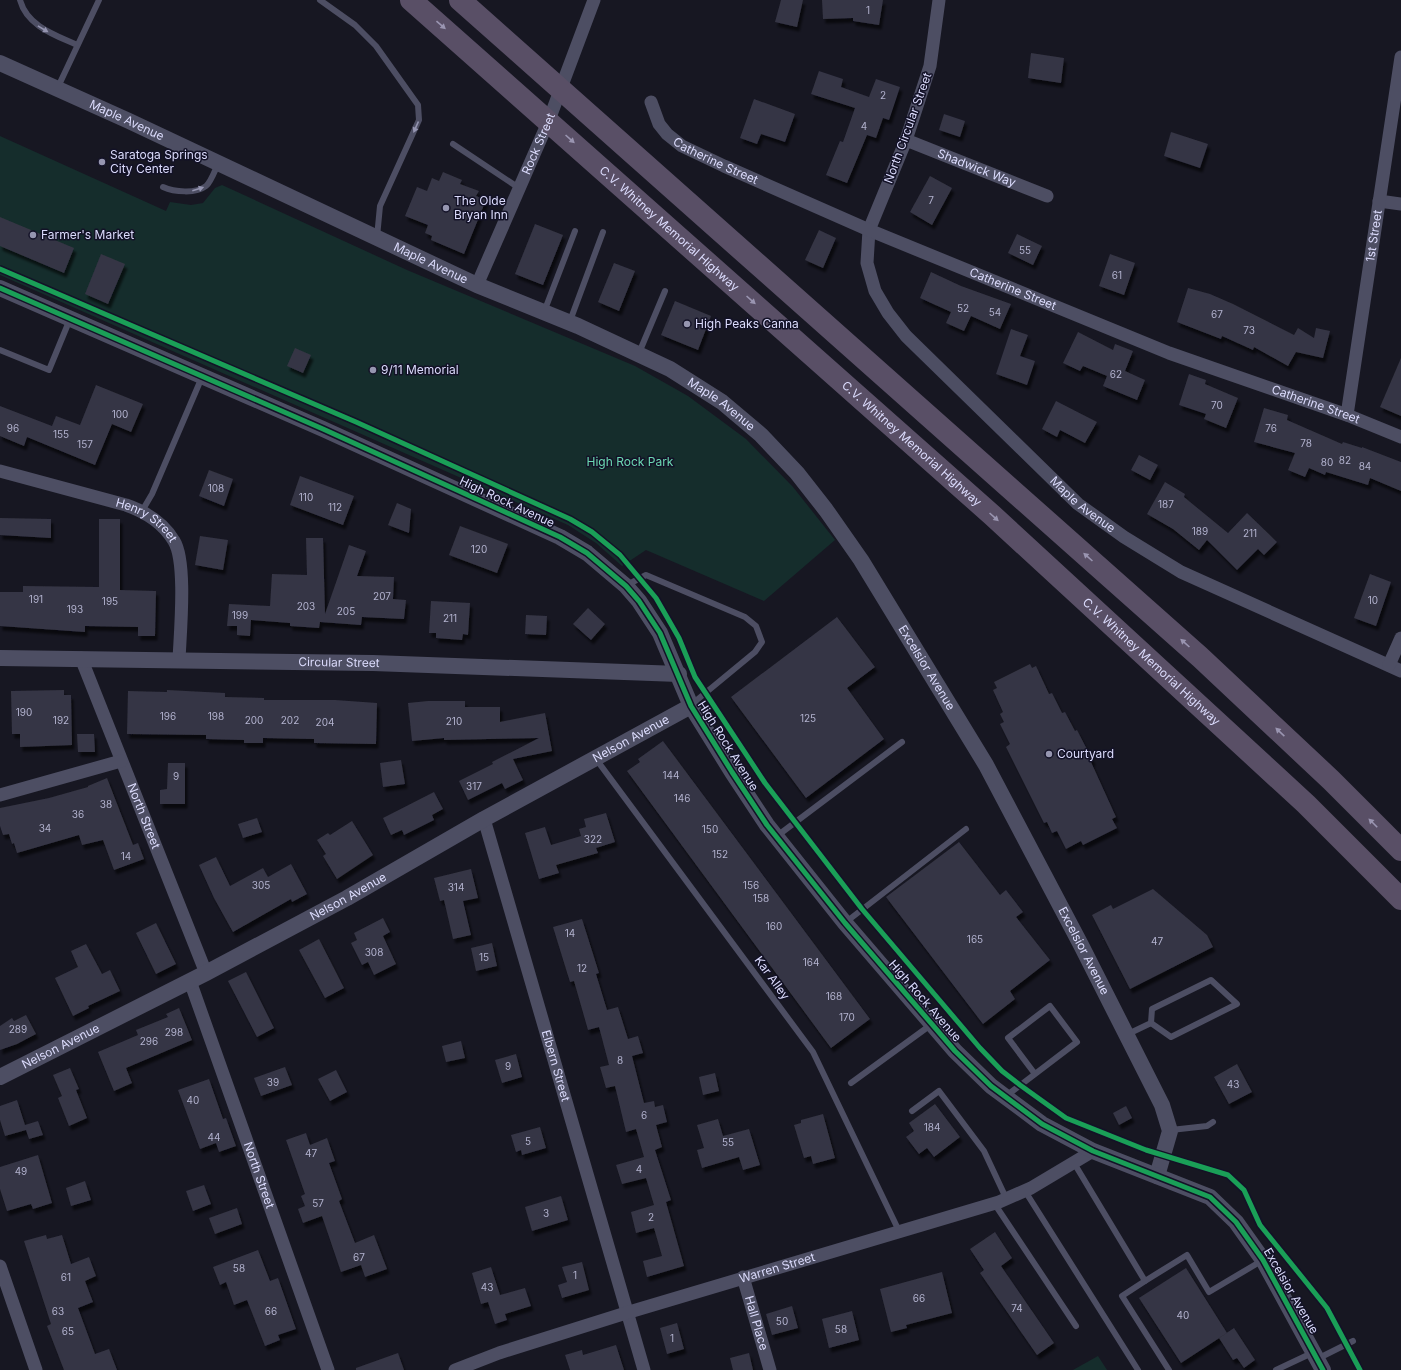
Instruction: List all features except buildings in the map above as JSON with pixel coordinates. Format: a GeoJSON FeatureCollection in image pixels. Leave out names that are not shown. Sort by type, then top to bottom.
{"type":"FeatureCollection","features":[{"type":"Feature","properties":{"kind":"highway","name":"C.V. Whitney Memorial Highway"},"geometry":{"type":"LineString","coordinates":[[411,0],[549,120],[992,515],[1306,804],[1401,899]]}},
{"type":"Feature","properties":{"kind":"highway"},"geometry":{"type":"LineString","coordinates":[[460,0],[1200,656],[1331,780],[1401,850]]}},
{"type":"Feature","properties":{"kind":"street","name":"Rock Street"},"geometry":{"type":"LineString","coordinates":[[476,285],[549,120],[594,0]]}},
{"type":"Feature","properties":{"kind":"street","name":"North Circular Street"},"geometry":{"type":"LineString","coordinates":[[869,230],[906,140],[930,66],[939,0]]}},
{"type":"Feature","properties":{"kind":"street","name":"1st Street"},"geometry":{"type":"LineString","coordinates":[[1347,415],[1401,56]]}},
{"type":"Feature","properties":{"kind":"street","name":"Maple Avenue"},"geometry":{"type":"LineString","coordinates":[[0,63],[377,237],[476,285],[570,323],[670,369],[722,402],[740,417],[779,453],[826,510]]}},
{"type":"Feature","properties":{"kind":"street","name":"Catherine Street"},"geometry":{"type":"LineString","coordinates":[[652,102],[659,124],[667,134],[682,146],[869,230],[1169,353],[1347,415],[1401,437]]}},
{"type":"Feature","properties":{"kind":"street","name":"Shadwick Way"},"geometry":{"type":"LineString","coordinates":[[906,140],[1048,196]]}},
{"type":"Feature","properties":{"kind":"street"},"geometry":{"type":"LineString","coordinates":[[1379,201],[1401,204]]}},
{"type":"Feature","properties":{"kind":"street","name":"Maple Avenue"},"geometry":{"type":"LineString","coordinates":[[869,230],[867,263],[875,291],[888,313],[906,336],[1078,504],[1124,537],[1182,572],[1395,668]]}},
{"type":"Feature","properties":{"kind":"street","name":"High Rock Avenue"},"geometry":{"type":"LineString","coordinates":[[0,288],[323,428],[560,537],[587,553],[626,586],[639,601],[660,633],[679,674],[691,706],[732,772],[776,836],[845,923],[955,1052],[991,1086],[1042,1124],[1093,1151],[1158,1176]]}},
{"type":"Feature","properties":{"kind":"street","name":"Henry Street"},"geometry":{"type":"LineString","coordinates":[[0,471],[81,492],[142,511],[159,522],[175,542],[182,573],[179,660]]}},
{"type":"Feature","properties":{"kind":"street","name":"Excelsior Avenue"},"geometry":{"type":"LineString","coordinates":[[826,510],[861,560],[986,765],[1127,1035],[1162,1105],[1170,1131]]}},
{"type":"Feature","properties":{"kind":"street"},"geometry":{"type":"LineString","coordinates":[[1395,668],[1401,638]]}},
{"type":"Feature","properties":{"kind":"street","name":"Circular Street"},"geometry":{"type":"LineString","coordinates":[[0,658],[373,663],[679,674]]}},
{"type":"Feature","properties":{"kind":"street","name":"North Street"},"geometry":{"type":"LineString","coordinates":[[81,658],[206,973]]}},
{"type":"Feature","properties":{"kind":"street","name":"Nelson Avenue"},"geometry":{"type":"LineString","coordinates":[[0,1077],[206,973],[347,898],[484,819],[691,706]]}},
{"type":"Feature","properties":{"kind":"street"},"geometry":{"type":"LineString","coordinates":[[0,795],[121,761]]}},
{"type":"Feature","properties":{"kind":"street","name":"Elbern Street"},"geometry":{"type":"LineString","coordinates":[[484,819],[626,1313],[644,1370]]}},
{"type":"Feature","properties":{"kind":"street","name":"North Street"},"geometry":{"type":"LineString","coordinates":[[190,981],[328,1370]]}},
{"type":"Feature","properties":{"kind":"street"},"geometry":{"type":"LineString","coordinates":[[1158,1176],[1170,1131]]}},
{"type":"Feature","properties":{"kind":"street","name":"Warren Street"},"geometry":{"type":"LineString","coordinates":[[455,1370],[499,1353],[626,1313],[994,1203],[1025,1191],[1093,1151]]}},
{"type":"Feature","properties":{"kind":"street","name":"Excelsior Avenue"},"geometry":{"type":"LineString","coordinates":[[1158,1176],[1210,1197],[1236,1222],[1263,1260],[1318,1360]]}},
{"type":"Feature","properties":{"kind":"street"},"geometry":{"type":"LineString","coordinates":[[0,1266],[36,1370]]}},
{"type":"Feature","properties":{"kind":"street","name":"Hall Place"},"geometry":{"type":"LineString","coordinates":[[743,1277],[770,1370]]}},
{"type":"Feature","properties":{"kind":"lane"},"geometry":{"type":"LineString","coordinates":[[20,0],[26,12],[40,28],[77,46]]}},
{"type":"Feature","properties":{"kind":"lane"},"geometry":{"type":"LineString","coordinates":[[57,88],[99,0]]}},
{"type":"Feature","properties":{"kind":"lane"},"geometry":{"type":"LineString","coordinates":[[320,0],[355,25],[376,46],[418,106],[419,120],[380,206],[377,237]]}},
{"type":"Feature","properties":{"kind":"lane"},"geometry":{"type":"LineString","coordinates":[[453,144],[519,188]]}},
{"type":"Feature","properties":{"kind":"lane"},"geometry":{"type":"LineString","coordinates":[[163,187],[168,190],[194,192],[207,186],[218,163]]}},
{"type":"Feature","properties":{"kind":"lane"},"geometry":{"type":"LineString","coordinates":[[544,312],[575,231]]}},
{"type":"Feature","properties":{"kind":"lane"},"geometry":{"type":"LineString","coordinates":[[570,323],[602,232]]}},
{"type":"Feature","properties":{"kind":"lane"},"geometry":{"type":"LineString","coordinates":[[639,355],[665,291]]}},
{"type":"Feature","properties":{"kind":"lane"},"geometry":{"type":"LineString","coordinates":[[0,350],[49,370],[70,319]]}},
{"type":"Feature","properties":{"kind":"lane"},"geometry":{"type":"LineString","coordinates":[[142,511],[152,494],[202,376]]}},
{"type":"Feature","properties":{"kind":"lane"},"geometry":{"type":"LineString","coordinates":[[626,586],[646,575],[745,617],[756,626],[762,642],[755,652],[691,706]]}},
{"type":"Feature","properties":{"kind":"lane"},"geometry":{"type":"LineString","coordinates":[[776,836],[902,742]]}},
{"type":"Feature","properties":{"kind":"lane","name":"Kar Alley"},"geometry":{"type":"LineString","coordinates":[[595,758],[812,1052],[899,1231]]}},
{"type":"Feature","properties":{"kind":"lane"},"geometry":{"type":"LineString","coordinates":[[845,923],[966,829]]}},
{"type":"Feature","properties":{"kind":"lane"},"geometry":{"type":"LineString","coordinates":[[1211,980],[1237,1004],[1171,1037],[1151,1023],[1152,1009],[1211,980]]}},
{"type":"Feature","properties":{"kind":"lane"},"geometry":{"type":"LineString","coordinates":[[1005,1097],[1077,1042],[1050,1006],[1008,1038],[1035,1074]]}},
{"type":"Feature","properties":{"kind":"lane"},"geometry":{"type":"LineString","coordinates":[[1127,1035],[1151,1023]]}},
{"type":"Feature","properties":{"kind":"lane"},"geometry":{"type":"LineString","coordinates":[[851,1083],[932,1024]]}},
{"type":"Feature","properties":{"kind":"lane"},"geometry":{"type":"LineString","coordinates":[[912,1111],[939,1091],[984,1151],[1006,1198]]}},
{"type":"Feature","properties":{"kind":"lane"},"geometry":{"type":"LineString","coordinates":[[1170,1131],[1208,1126],[1213,1122]]}},
{"type":"Feature","properties":{"kind":"lane"},"geometry":{"type":"LineString","coordinates":[[1074,1163],[1145,1281]]}},
{"type":"Feature","properties":{"kind":"lane"},"geometry":{"type":"LineString","coordinates":[[1025,1191],[1138,1370]]}},
{"type":"Feature","properties":{"kind":"lane"},"geometry":{"type":"LineString","coordinates":[[994,1203],[1076,1326]]}},
{"type":"Feature","properties":{"kind":"lane"},"geometry":{"type":"LineString","coordinates":[[1169,1370],[1122,1296],[1187,1255],[1209,1292],[1263,1260]]}},
{"type":"Feature","properties":{"kind":"lane"},"geometry":{"type":"LineString","coordinates":[[1276,1370],[1318,1360],[1353,1341]]}},
{"type":"Feature","properties":{"kind":"green space","name":"High Rock Park"},"geometry":{"type":"Polygon","coordinates":[[[0,136],[166,211],[170,202],[191,205],[203,203],[215,188],[222,185],[407,270],[635,366],[688,396],[746,439],[793,487],[835,540],[764,601],[646,550],[622,566],[596,543],[568,525],[0,275],[0,136]]]}},
{"type":"Feature","properties":{"kind":"green space"},"geometry":{"type":"Polygon","coordinates":[[[1098,1356],[1107,1370],[1073,1370],[1098,1356]]]}},
{"type":"Feature","properties":{"kind":"cycle path"},"geometry":{"type":"LineString","coordinates":[[0,269],[356,422],[570,519],[592,532],[620,555],[656,598],[679,638],[695,677],[765,783],[862,909],[980,1048],[1002,1071],[1066,1118],[1146,1150],[1228,1175],[1244,1190],[1260,1225],[1327,1308],[1360,1370]]}},
{"type":"Feature","properties":{"kind":"cycle path"},"geometry":{"type":"LineString","coordinates":[[0,288],[323,429],[560,537],[587,553],[626,586],[639,601],[660,633],[691,706],[767,825],[845,923],[955,1051],[991,1086],[1042,1124],[1093,1151],[1210,1197],[1236,1222],[1263,1260],[1323,1370]]}},
{"type":"Feature","properties":{"kind":"place","name":"Saratoga Springs City Center"},"geometry":{"type":"Point","coordinates":[102,162]}},
{"type":"Feature","properties":{"kind":"place","name":"The Olde Bryan Inn"},"geometry":{"type":"Point","coordinates":[446,208]}},
{"type":"Feature","properties":{"kind":"place","name":"Farmer's Market"},"geometry":{"type":"Point","coordinates":[33,235]}},
{"type":"Feature","properties":{"kind":"place","name":"High Peaks Canna"},"geometry":{"type":"Point","coordinates":[687,324]}},
{"type":"Feature","properties":{"kind":"place","name":"9/11 Memorial"},"geometry":{"type":"Point","coordinates":[373,370]}},
{"type":"Feature","properties":{"kind":"place","name":"Courtyard"},"geometry":{"type":"Point","coordinates":[1049,754]}}]}
